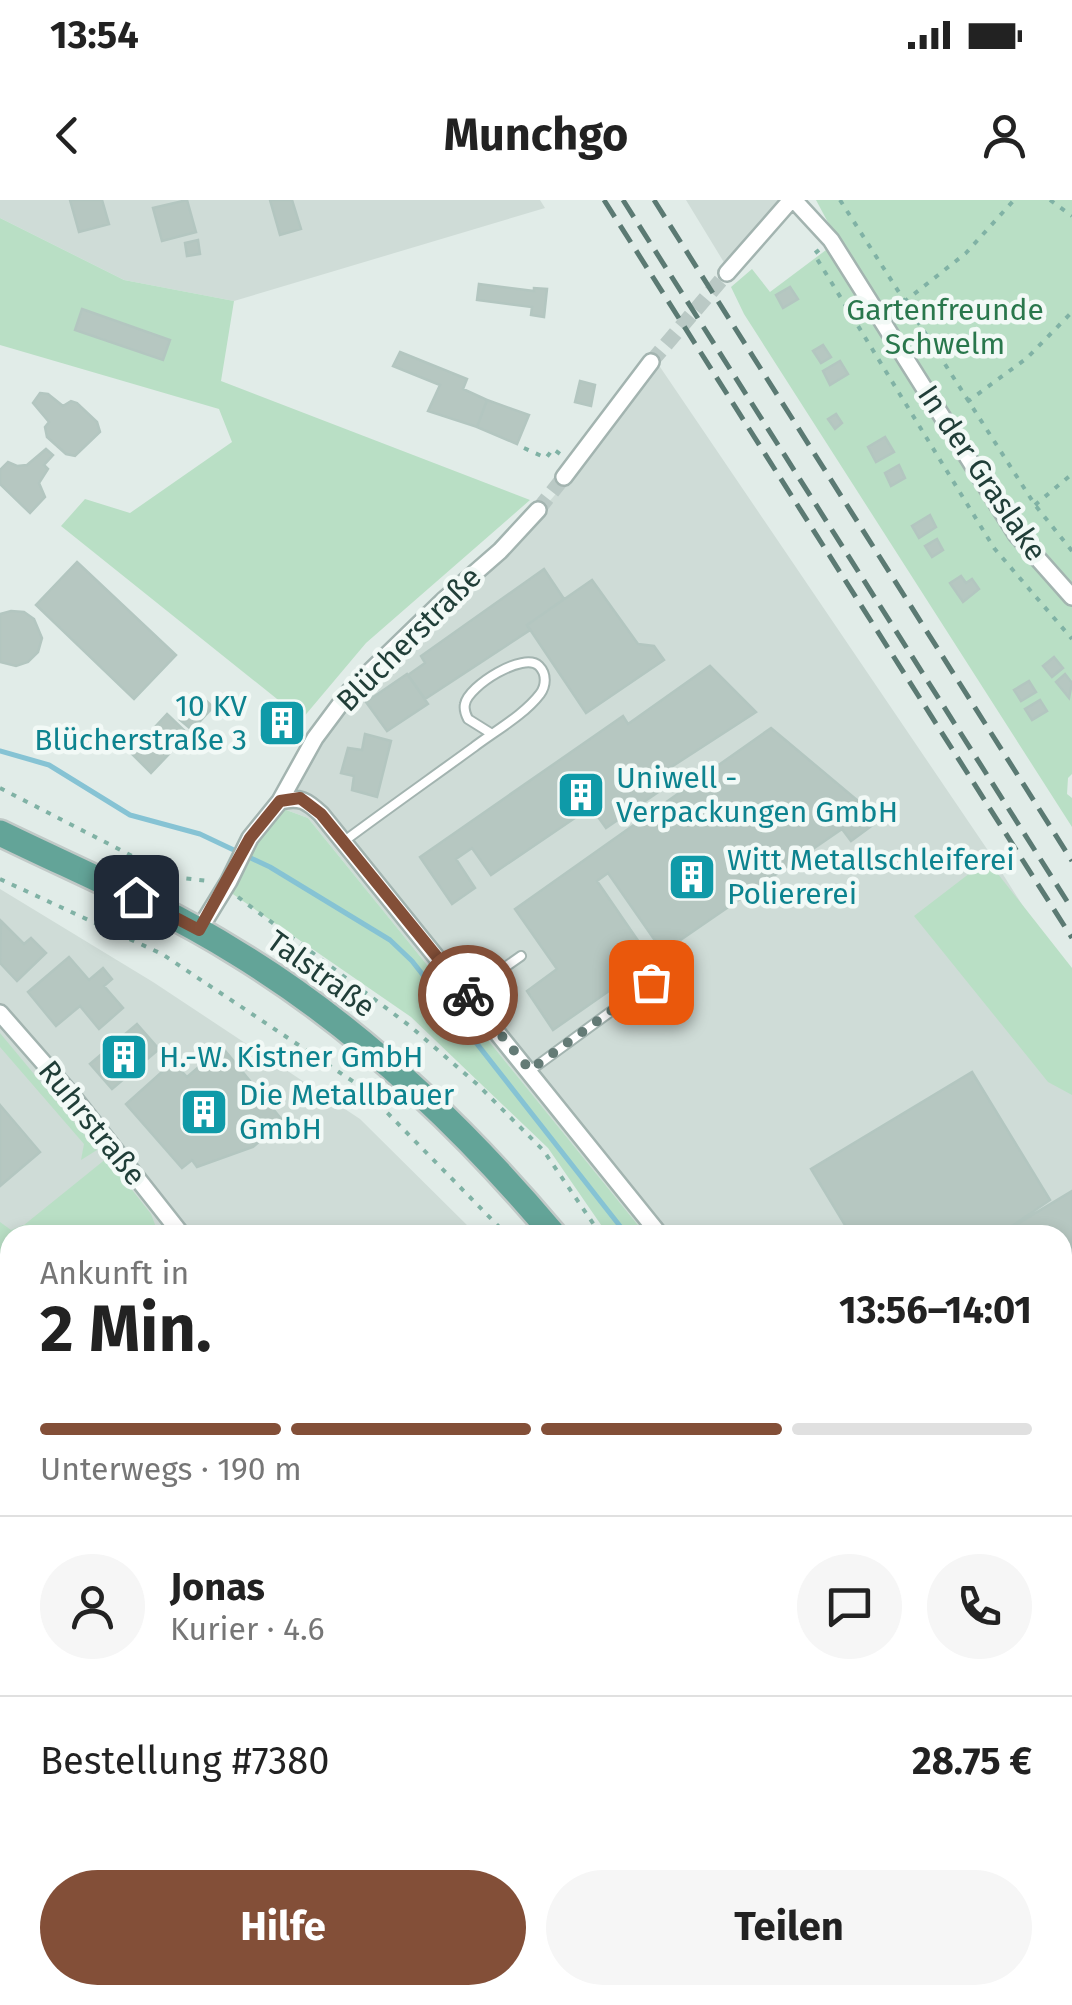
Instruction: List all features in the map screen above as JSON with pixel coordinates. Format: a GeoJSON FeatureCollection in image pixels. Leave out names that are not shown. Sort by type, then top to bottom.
{"type":"FeatureCollection","features":[{"type":"Feature","properties":{"kind":"main road","name":"Talstraße"},"geometry":{"type":"LineString","coordinates":[[0,832],[199,930],[277,980],[407,1081],[450,1120],[545,1225]]}},
{"type":"Feature","properties":{"kind":"street","name":"In der Graslake"},"geometry":{"type":"LineString","coordinates":[[792,200],[831,240],[1016,534],[1072,597]]}},
{"type":"Feature","properties":{"kind":"street"},"geometry":{"type":"LineString","coordinates":[[727,272],[792,200]]}},
{"type":"Feature","properties":{"kind":"street"},"geometry":{"type":"LineString","coordinates":[[569,471],[651,362]]}},
{"type":"Feature","properties":{"kind":"street","name":"Blücherstraße"},"geometry":{"type":"LineString","coordinates":[[199,930],[250,838],[280,801],[350,691],[500,551],[538,510]]}},
{"type":"Feature","properties":{"kind":"street"},"geometry":{"type":"LineString","coordinates":[[280,801],[300,798],[308,802],[530,1070],[652,1225]]}},
{"type":"Feature","properties":{"kind":"street","name":"Ruhrstraße"},"geometry":{"type":"LineString","coordinates":[[0,1013],[70,1093],[174,1225]]}},
{"type":"Feature","properties":{"kind":"lane"},"geometry":{"type":"LineString","coordinates":[[343,842],[492,734],[540,694],[545,683],[538,664],[518,662],[492,676],[468,698],[464,706],[468,719],[492,734]]}},
{"type":"Feature","properties":{"kind":"lane"},"geometry":{"type":"LineString","coordinates":[[467,994],[520,956]]}},
{"type":"Feature","properties":{"kind":"lane"},"geometry":{"type":"LineString","coordinates":[[530,1070],[677,963]]}},
{"type":"Feature","properties":{"kind":"path"},"geometry":{"type":"LineString","coordinates":[[840,200],[1034,504],[1072,551]]}},
{"type":"Feature","properties":{"kind":"path"},"geometry":{"type":"LineString","coordinates":[[904,302],[966,253],[1014,200]]}},
{"type":"Feature","properties":{"kind":"path"},"geometry":{"type":"LineString","coordinates":[[1050,200],[1072,216]]}},
{"type":"Feature","properties":{"kind":"path"},"geometry":{"type":"LineString","coordinates":[[831,240],[814,254],[844,306],[994,548],[1072,638]]}},
{"type":"Feature","properties":{"kind":"path"},"geometry":{"type":"LineString","coordinates":[[967,402],[1027,358],[1072,312]]}},
{"type":"Feature","properties":{"kind":"path"},"geometry":{"type":"LineString","coordinates":[[524,448],[546,458],[552,449],[569,471]]}},
{"type":"Feature","properties":{"kind":"path"},"geometry":{"type":"LineString","coordinates":[[1034,504],[1072,474]]}},
{"type":"Feature","properties":{"kind":"path"},"geometry":{"type":"LineString","coordinates":[[0,788],[173,877],[212,880],[225,888],[395,1015],[478,1085],[542,1150],[594,1225]]}},
{"type":"Feature","properties":{"kind":"path"},"geometry":{"type":"LineString","coordinates":[[0,879],[162,954],[363,1088],[497,1225]]}},
{"type":"Feature","properties":{"kind":"shaded area"},"geometry":{"type":"Polygon","coordinates":[[[0,200],[540,200],[545,208],[234,301],[124,280],[0,218],[0,200]]]}},
{"type":"Feature","properties":{"kind":"shaded area"},"geometry":{"type":"Polygon","coordinates":[[[686,200],[778,200],[728,269],[686,200]]]}},
{"type":"Feature","properties":{"kind":"shaded area"},"geometry":{"type":"Polygon","coordinates":[[[656,361],[987,849],[1072,984],[1072,1225],[638,1225],[308,818],[270,804],[314,729],[503,556],[588,456],[656,361]]]}},
{"type":"Feature","properties":{"kind":"shaded area"},"geometry":{"type":"Polygon","coordinates":[[[0,889],[153,982],[360,1119],[467,1225],[0,1225],[0,889]]]}},
{"type":"Feature","properties":{"kind":"green space","name":"Gartenfreunde Schwelm"},"geometry":{"type":"Polygon","coordinates":[[[816,200],[1072,200],[1072,774],[1067,794],[1072,798],[1072,827],[744,314],[731,287],[752,269],[770,292],[838,241],[816,200]]]}},
{"type":"Feature","properties":{"kind":"green space"},"geometry":{"type":"Polygon","coordinates":[[[0,218],[124,280],[234,301],[221,381],[530,500],[366,643],[302,719],[61,526],[85,499],[130,513],[232,442],[219,409],[0,345],[0,218]]]}},
{"type":"Feature","properties":{"kind":"green space"},"geometry":{"type":"Polygon","coordinates":[[[270,804],[308,818],[638,1225],[601,1225],[548,1148],[411,1017],[227,890],[270,804]]]}},
{"type":"Feature","properties":{"kind":"green space"},"geometry":{"type":"Polygon","coordinates":[[[987,860],[1072,968],[1072,1095],[1048,1082],[914,916],[987,860]]]}},
{"type":"Feature","properties":{"kind":"green space"},"geometry":{"type":"Polygon","coordinates":[[[0,1033],[97,1150],[81,1160],[84,1144],[0,1047],[0,1033]]]}},
{"type":"Feature","properties":{"kind":"green space"},"geometry":{"type":"Polygon","coordinates":[[[107,1158],[151,1214],[155,1225],[24,1225],[107,1158]]]}},
{"type":"Feature","properties":{"kind":"building"},"geometry":{"type":"Polygon","coordinates":[[[70,200],[102,200],[109,224],[79,232],[70,200]]]}},
{"type":"Feature","properties":{"kind":"building"},"geometry":{"type":"Polygon","coordinates":[[[187,200],[196,232],[162,241],[153,208],[187,200]]]}},
{"type":"Feature","properties":{"kind":"building"},"geometry":{"type":"Polygon","coordinates":[[[270,200],[292,200],[301,229],[280,235],[270,200]]]}},
{"type":"Feature","properties":{"kind":"building"},"geometry":{"type":"Polygon","coordinates":[[[198,240],[200,254],[187,256],[185,243],[198,240]]]}},
{"type":"Feature","properties":{"kind":"building"},"geometry":{"type":"Polygon","coordinates":[[[479,284],[547,289],[544,317],[531,315],[532,307],[477,300],[479,284]]]}},
{"type":"Feature","properties":{"kind":"building"},"geometry":{"type":"Polygon","coordinates":[[[790,287],[798,299],[783,308],[776,295],[790,287]]]}},
{"type":"Feature","properties":{"kind":"building"},"geometry":{"type":"Polygon","coordinates":[[[82,309],[170,340],[163,360],[75,330],[82,309]]]}},
{"type":"Feature","properties":{"kind":"building"},"geometry":{"type":"Polygon","coordinates":[[[823,345],[831,357],[821,363],[813,351],[823,345]]]}},
{"type":"Feature","properties":{"kind":"building"},"geometry":{"type":"Polygon","coordinates":[[[400,352],[467,379],[463,389],[487,400],[477,427],[428,411],[440,385],[393,366],[400,352]]]}},
{"type":"Feature","properties":{"kind":"building"},"geometry":{"type":"Polygon","coordinates":[[[840,361],[848,374],[830,385],[823,371],[840,361]]]}},
{"type":"Feature","properties":{"kind":"building"},"geometry":{"type":"Polygon","coordinates":[[[580,381],[595,385],[591,406],[575,402],[580,381]]]}},
{"type":"Feature","properties":{"kind":"building"},"geometry":{"type":"Polygon","coordinates":[[[40,393],[48,394],[63,406],[71,401],[77,403],[97,422],[100,432],[75,456],[66,454],[47,437],[45,427],[49,422],[33,403],[40,393]]]}},
{"type":"Feature","properties":{"kind":"building"},"geometry":{"type":"Polygon","coordinates":[[[487,400],[529,415],[517,444],[477,427],[487,400]]]}},
{"type":"Feature","properties":{"kind":"building"},"geometry":{"type":"Polygon","coordinates":[[[836,414],[842,423],[835,429],[828,419],[836,414]]]}},
{"type":"Feature","properties":{"kind":"building"},"geometry":{"type":"Polygon","coordinates":[[[885,437],[894,452],[876,462],[868,447],[885,437]]]}},
{"type":"Feature","properties":{"kind":"building"},"geometry":{"type":"Polygon","coordinates":[[[46,449],[53,455],[44,465],[48,469],[39,483],[45,497],[30,513],[0,484],[0,470],[8,462],[27,465],[46,449]]]}},
{"type":"Feature","properties":{"kind":"building"},"geometry":{"type":"Polygon","coordinates":[[[899,465],[905,478],[891,486],[885,473],[899,465]]]}},
{"type":"Feature","properties":{"kind":"building"},"geometry":{"type":"Polygon","coordinates":[[[930,515],[936,527],[919,538],[912,526],[930,515]]]}},
{"type":"Feature","properties":{"kind":"building"},"geometry":{"type":"Polygon","coordinates":[[[937,539],[943,550],[932,557],[925,546],[937,539]]]}},
{"type":"Feature","properties":{"kind":"building"},"geometry":{"type":"Polygon","coordinates":[[[77,562],[176,655],[134,699],[36,605],[77,562]]]}},
{"type":"Feature","properties":{"kind":"building"},"geometry":{"type":"Polygon","coordinates":[[[544,569],[564,599],[527,625],[530,630],[425,699],[408,675],[425,663],[421,656],[544,569]]]}},
{"type":"Feature","properties":{"kind":"building"},"geometry":{"type":"Polygon","coordinates":[[[961,576],[966,583],[972,579],[979,589],[963,602],[950,583],[961,576]]]}},
{"type":"Feature","properties":{"kind":"building"},"geometry":{"type":"Polygon","coordinates":[[[592,580],[638,644],[654,646],[664,660],[586,713],[527,625],[592,580]]]}},
{"type":"Feature","properties":{"kind":"building"},"geometry":{"type":"Polygon","coordinates":[[[24,612],[34,619],[42,638],[38,652],[28,662],[16,666],[0,662],[0,614],[24,612]]]}},
{"type":"Feature","properties":{"kind":"building"},"geometry":{"type":"Polygon","coordinates":[[[1054,657],[1063,668],[1052,677],[1043,666],[1054,657]]]}},
{"type":"Feature","properties":{"kind":"building","name":"Uniwell - Verpackungen GmbH"},"geometry":{"type":"Polygon","coordinates":[[[710,666],[756,712],[662,773],[670,784],[606,828],[591,807],[491,875],[472,848],[456,859],[475,888],[452,904],[420,857],[623,716],[628,724],[710,666]]]}},
{"type":"Feature","properties":{"kind":"building"},"geometry":{"type":"Polygon","coordinates":[[[407,674],[428,704],[387,731],[366,702],[407,674]]]}},
{"type":"Feature","properties":{"kind":"building"},"geometry":{"type":"Polygon","coordinates":[[[1065,674],[1072,683],[1069,698],[1056,682],[1065,674]]]}},
{"type":"Feature","properties":{"kind":"building"},"geometry":{"type":"Polygon","coordinates":[[[1029,681],[1036,692],[1021,701],[1014,690],[1029,681]]]}},
{"type":"Feature","properties":{"kind":"building"},"geometry":{"type":"Polygon","coordinates":[[[202,697],[213,707],[192,730],[180,720],[202,697]]]}},
{"type":"Feature","properties":{"kind":"building"},"geometry":{"type":"Polygon","coordinates":[[[1040,700],[1047,711],[1032,720],[1025,709],[1040,700]]]}},
{"type":"Feature","properties":{"kind":"building"},"geometry":{"type":"Polygon","coordinates":[[[167,714],[188,734],[151,773],[131,753],[167,714]]]}},
{"type":"Feature","properties":{"kind":"building","name":"Witt Metallschleiferei Poliererei"},"geometry":{"type":"Polygon","coordinates":[[[771,728],[869,810],[864,812],[874,824],[851,841],[842,829],[663,952],[608,873],[597,881],[652,961],[553,1030],[527,991],[557,969],[515,909],[771,728]]]}},
{"type":"Feature","properties":{"kind":"building"},"geometry":{"type":"Polygon","coordinates":[[[365,734],[391,741],[377,797],[352,790],[354,776],[341,773],[348,748],[362,750],[365,734]]]}},
{"type":"Feature","properties":{"kind":"building"},"geometry":{"type":"Polygon","coordinates":[[[1,921],[24,944],[31,938],[46,953],[17,981],[0,963],[1,921]]]}},
{"type":"Feature","properties":{"kind":"building"},"geometry":{"type":"Polygon","coordinates":[[[69,957],[89,980],[103,968],[112,979],[104,986],[123,1008],[99,1029],[80,1006],[56,1026],[28,992],[69,957]]]}},
{"type":"Feature","properties":{"kind":"building","name":"H.-W. Kistner GmbH"},"geometry":{"type":"Polygon","coordinates":[[[137,1024],[159,1049],[112,1089],[90,1064],[137,1024]]]}},
{"type":"Feature","properties":{"kind":"building","name":"Die Metallbauer GmbH"},"geometry":{"type":"Polygon","coordinates":[[[222,1047],[283,1121],[253,1147],[197,1167],[192,1160],[182,1168],[126,1104],[173,1062],[187,1077],[222,1047]]]}},
{"type":"Feature","properties":{"kind":"building"},"geometry":{"type":"Polygon","coordinates":[[[972,1072],[1050,1200],[1014,1225],[845,1225],[811,1169],[972,1072]]]}},
{"type":"Feature","properties":{"kind":"building"},"geometry":{"type":"Polygon","coordinates":[[[0,1105],[40,1152],[0,1186],[0,1105]]]}},
{"type":"Feature","properties":{"kind":"building"},"geometry":{"type":"Polygon","coordinates":[[[1072,1191],[1072,1225],[1016,1225],[1072,1191]]]}},
{"type":"Feature","properties":{"kind":"waterway"},"geometry":{"type":"LineString","coordinates":[[0,751],[49,765],[130,815],[200,834],[270,867],[390,940],[412,961],[619,1225]]}},
{"type":"Feature","properties":{"kind":"tunnel"},"geometry":{"type":"LineString","coordinates":[[651,362],[727,273]]}},
{"type":"Feature","properties":{"kind":"tunnel"},"geometry":{"type":"LineString","coordinates":[[538,510],[564,477]]}},
{"type":"Feature","properties":{"kind":"railway"},"geometry":{"type":"LineString","coordinates":[[604,200],[1072,938]]}},
{"type":"Feature","properties":{"kind":"railway"},"geometry":{"type":"LineString","coordinates":[[623,200],[1072,909]]}},
{"type":"Feature","properties":{"kind":"railway"},"geometry":{"type":"LineString","coordinates":[[654,200],[1072,861]]}},
{"type":"Feature","properties":{"kind":"way so far"},"geometry":{"type":"LineString","coordinates":[[468,995],[530,1070],[651,982]]}},
{"type":"Feature","properties":{"kind":"place","name":"10 KV Blücherstraße 3"},"geometry":{"type":"Point","coordinates":[282,723]}},
{"type":"Feature","properties":{"kind":"place","name":"Uniwell - Verpackungen GmbH"},"geometry":{"type":"Point","coordinates":[581,795]}},
{"type":"Feature","properties":{"kind":"place","name":"Witt Metallschleiferei Poliererei"},"geometry":{"type":"Point","coordinates":[692,877]}},
{"type":"Feature","properties":{"kind":"place","name":"H.-W. Kistner GmbH"},"geometry":{"type":"Point","coordinates":[124,1057]}},
{"type":"Feature","properties":{"kind":"place","name":"Die Metallbauer GmbH"},"geometry":{"type":"Point","coordinates":[204,1112]}},
{"type":"Feature","properties":{"kind":"route"},"geometry":{"type":"LineString","coordinates":[[136,897],[199,930],[250,838],[280,801],[300,798],[321,814],[468,995]]}}]}
